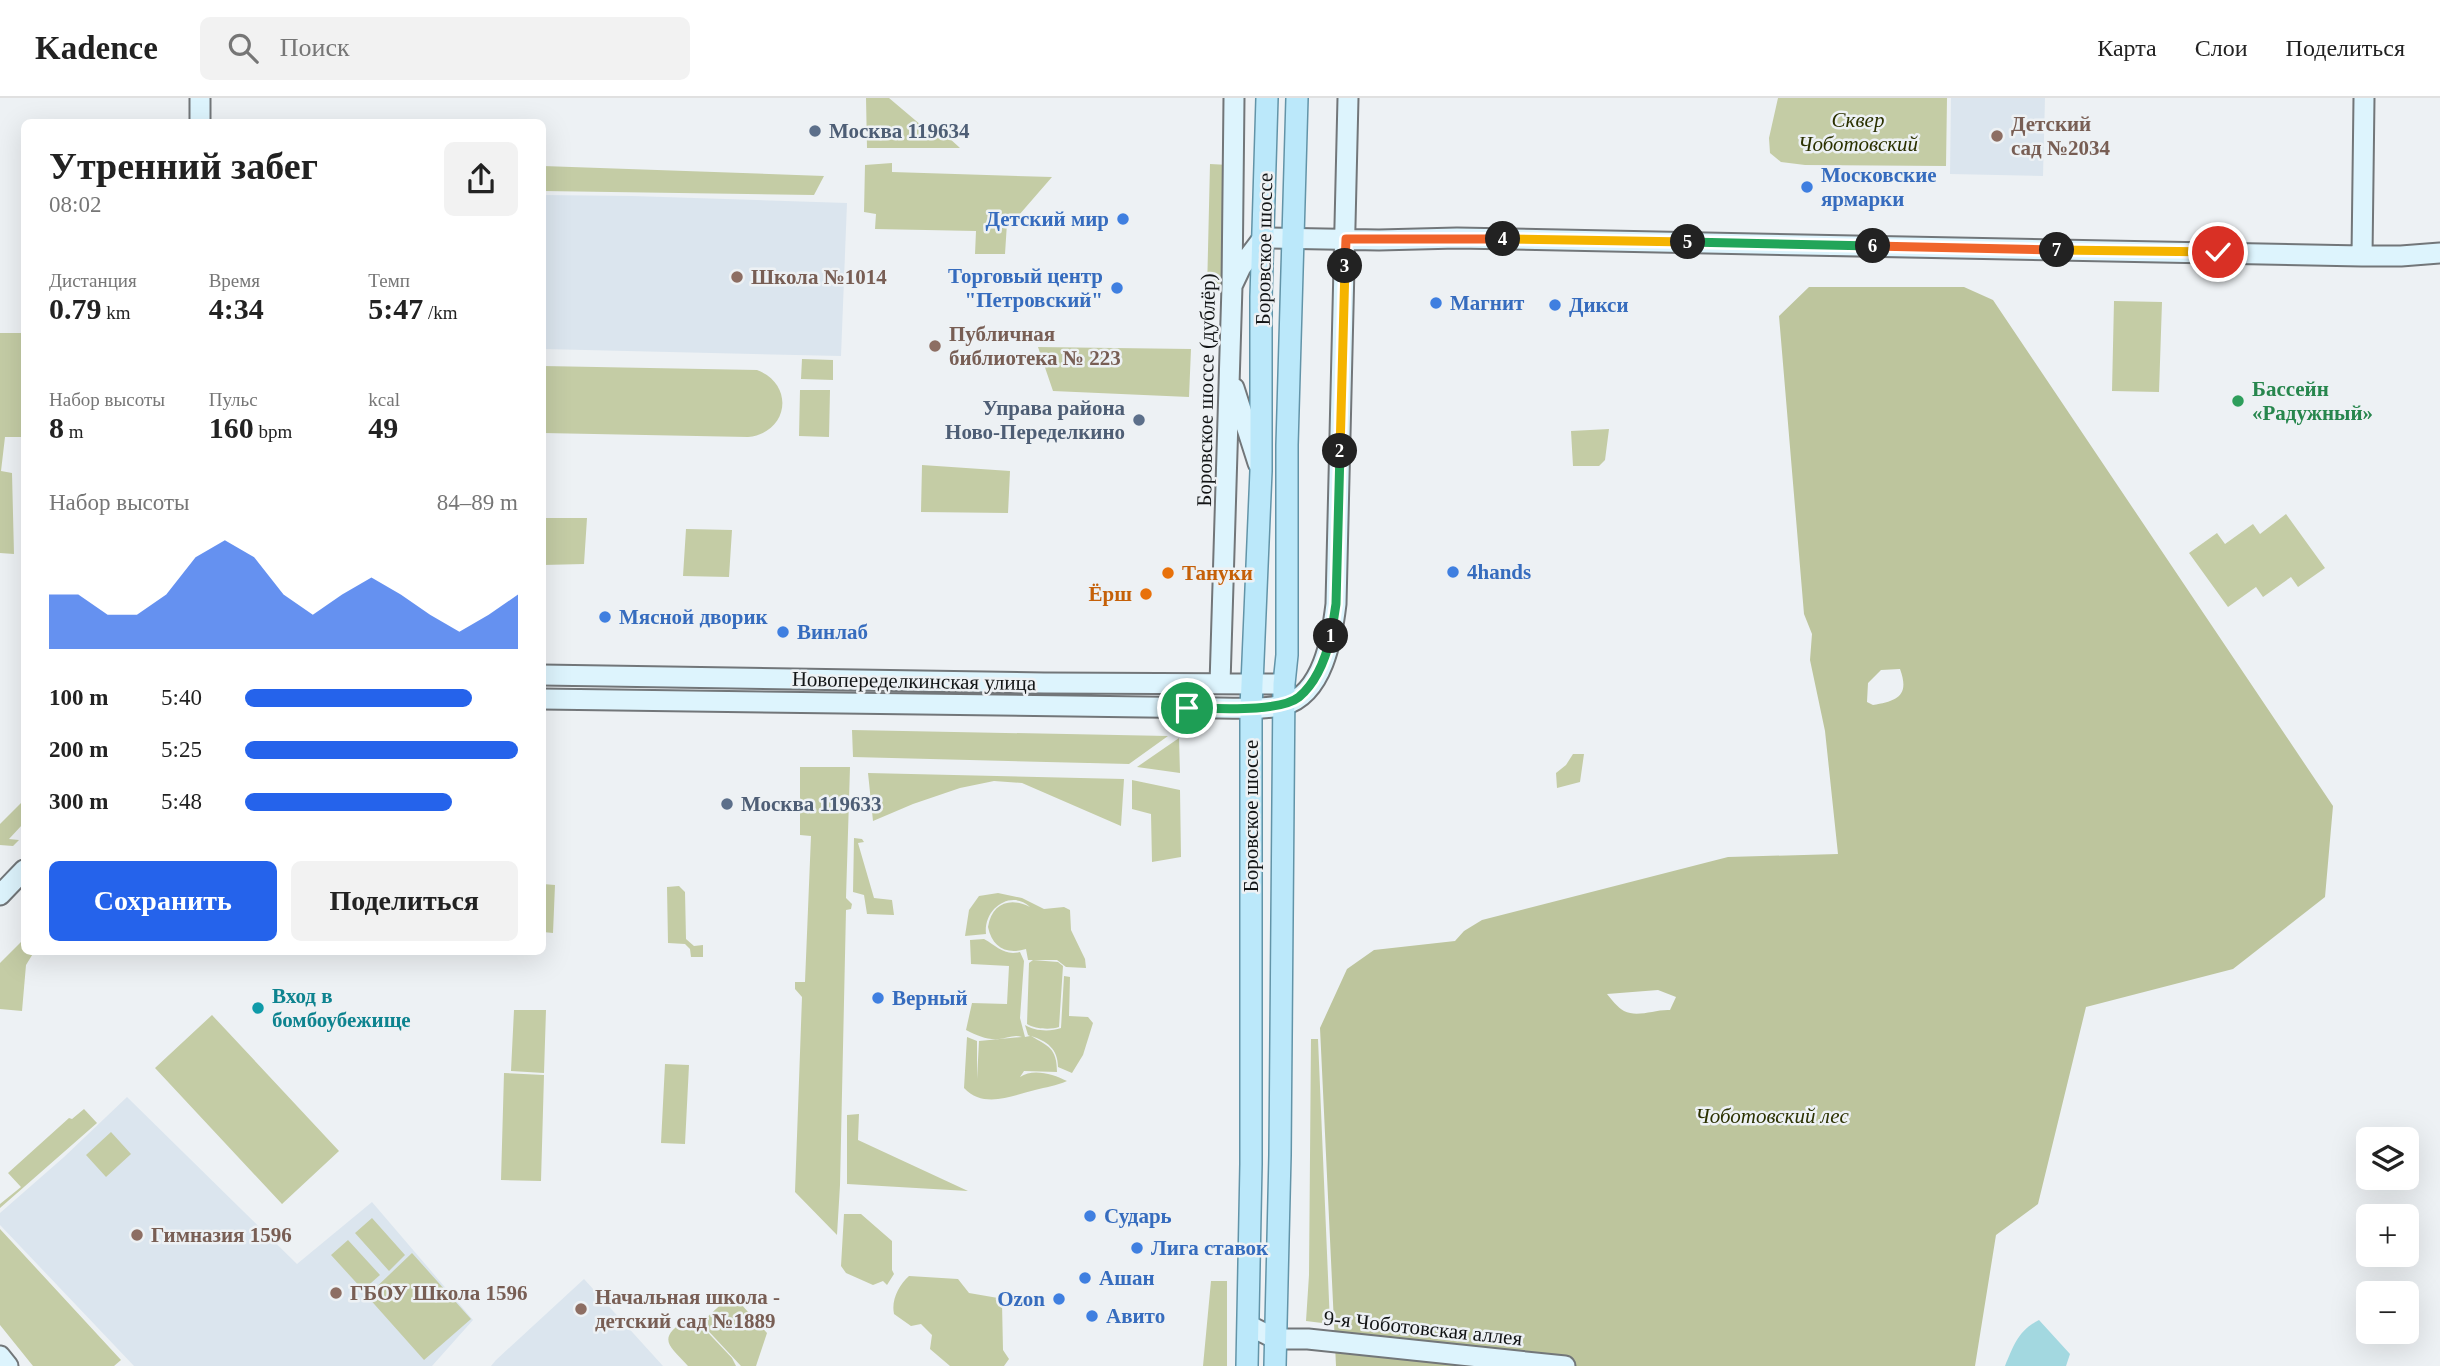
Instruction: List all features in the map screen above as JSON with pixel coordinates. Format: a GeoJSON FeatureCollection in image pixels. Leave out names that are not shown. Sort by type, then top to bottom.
{"type":"FeatureCollection","features":[{"type":"Feature","properties":{"kind":"main road"},"geometry":{"type":"LineString","coordinates":[[200,98],[200,119]]}},
{"type":"Feature","properties":{"kind":"main road","name":"Боровское шоссе (дублёр)"},"geometry":{"type":"LineString","coordinates":[[1220,684],[1230,374],[1234,98]]}},
{"type":"Feature","properties":{"kind":"main road","name":"Боровское шоссе"},"geometry":{"type":"LineString","coordinates":[[1247,1366],[1251,1164],[1251,708],[1261,471],[1267,98]]}},
{"type":"Feature","properties":{"kind":"main road","name":"Боровское шоссе"},"geometry":{"type":"LineString","coordinates":[[1275,1366],[1284,694],[1287,655],[1287,446],[1297,98]]}},
{"type":"Feature","properties":{"kind":"main road"},"geometry":{"type":"LineString","coordinates":[[1284,694],[1298,698],[1313,682],[1327,654],[1336,604],[1348,98]]}},
{"type":"Feature","properties":{"kind":"main road"},"geometry":{"type":"LineString","coordinates":[[2362,256],[2364,98]]}},
{"type":"Feature","properties":{"kind":"main road"},"geometry":{"type":"LineString","coordinates":[[1232,286],[1251,251],[1263,238],[1457,238],[2362,256],[2440,253]]}},
{"type":"Feature","properties":{"kind":"main road"},"geometry":{"type":"LineString","coordinates":[[1230,374],[1261,471]]}},
{"type":"Feature","properties":{"kind":"main road","name":"Новопеределкинская улица"},"geometry":{"type":"LineString","coordinates":[[546,675],[1220,684],[1252,685],[1284,694]]}},
{"type":"Feature","properties":{"kind":"main road","name":"Новопеределкинская улица"},"geometry":{"type":"LineString","coordinates":[[546,699],[1251,708],[1284,694]]}},
{"type":"Feature","properties":{"kind":"main road"},"geometry":{"type":"LineString","coordinates":[[0,895],[21,873]]}},
{"type":"Feature","properties":{"kind":"main road"},"geometry":{"type":"LineString","coordinates":[[1248,1325],[1276,1339]]}},
{"type":"Feature","properties":{"kind":"main road","name":"9-я Чоботовская аллея"},"geometry":{"type":"LineString","coordinates":[[1276,1339],[1308,1339],[1565,1366]]}},
{"type":"Feature","properties":{"kind":"main road"},"geometry":{"type":"LineString","coordinates":[[0,1356],[8,1366]]}},
{"type":"Feature","properties":{"kind":"shaded area","name":"Детский сад №2034"},"geometry":{"type":"Polygon","coordinates":[[[1951,98],[2045,98],[2043,176],[1950,174],[1951,98]]]}},
{"type":"Feature","properties":{"kind":"shaded area","name":"Школа №1014"},"geometry":{"type":"Polygon","coordinates":[[[546,195],[847,203],[841,356],[546,349],[546,195]]]}},
{"type":"Feature","properties":{"kind":"shaded area"},"geometry":{"type":"Polygon","coordinates":[[[127,1097],[297,1264],[372,1202],[473,1320],[432,1366],[134,1366],[0,1225],[0,1213],[127,1097]]]}},
{"type":"Feature","properties":{"kind":"shaded area","name":"Начальная школа - детский сад №1889"},"geometry":{"type":"Polygon","coordinates":[[[584,1279],[663,1366],[491,1366],[496,1360],[584,1279]]]}},
{"type":"Feature","properties":{"kind":"green space"},"geometry":{"type":"Polygon","coordinates":[[[866,98],[889,98],[928,131],[936,126],[960,148],[867,148],[866,98]]]}},
{"type":"Feature","properties":{"kind":"green space","name":"Сквер Чоботовский"},"geometry":{"type":"Polygon","coordinates":[[[1778,98],[1947,98],[1946,166],[1805,165],[1781,162],[1770,153],[1769,138],[1778,98]]]}},
{"type":"Feature","properties":{"kind":"green space"},"geometry":{"type":"Polygon","coordinates":[[[892,163],[892,172],[1052,177],[1019,215],[1007,223],[1005,254],[975,254],[976,231],[875,229],[876,214],[864,212],[865,165],[892,163]]]}},
{"type":"Feature","properties":{"kind":"green space"},"geometry":{"type":"Polygon","coordinates":[[[1210,164],[1229,165],[1228,269],[1217,292],[1207,292],[1210,164]]]}},
{"type":"Feature","properties":{"kind":"green space"},"geometry":{"type":"Polygon","coordinates":[[[546,166],[824,176],[814,195],[546,191],[546,166]]]}},
{"type":"Feature","properties":{"kind":"green space","name":"Чоботовский лес"},"geometry":{"type":"Polygon","coordinates":[[[1809,287],[1964,287],[1993,300],[2333,806],[2325,897],[2233,969],[2086,1007],[2038,1204],[1996,1235],[1975,1366],[1336,1366],[1320,1028],[1347,969],[1374,950],[1455,941],[1464,931],[1482,920],[1728,857],[1838,854],[1825,731],[1810,660],[1812,634],[1804,614],[1779,316],[1809,287]],[[1900,669],[1881,670],[1868,683],[1867,702],[1873,705],[1899,696],[1903,685],[1900,669]],[[1658,990],[1607,994],[1619,1008],[1629,1013],[1670,1010],[1676,997],[1658,990]]]}},
{"type":"Feature","properties":{"kind":"green space"},"geometry":{"type":"Polygon","coordinates":[[[2114,301],[2162,302],[2159,392],[2112,391],[2114,301]]]}},
{"type":"Feature","properties":{"kind":"green space"},"geometry":{"type":"Polygon","coordinates":[[[0,333],[21,333],[21,437],[5,437],[1,471],[12,473],[14,554],[0,553],[0,333]]]}},
{"type":"Feature","properties":{"kind":"green space"},"geometry":{"type":"Polygon","coordinates":[[[1038,347],[1191,349],[1189,397],[1053,391],[1038,347]]]}},
{"type":"Feature","properties":{"kind":"green space"},"geometry":{"type":"Polygon","coordinates":[[[802,359],[833,360],[833,380],[801,379],[802,359]]]}},
{"type":"Feature","properties":{"kind":"green space"},"geometry":{"type":"Polygon","coordinates":[[[546,366],[757,370],[777,386],[782,396],[782,407],[779,418],[772,427],[762,434],[748,437],[546,433],[546,366]]]}},
{"type":"Feature","properties":{"kind":"green space"},"geometry":{"type":"Polygon","coordinates":[[[800,390],[830,390],[829,437],[799,436],[800,390]]]}},
{"type":"Feature","properties":{"kind":"green space"},"geometry":{"type":"Polygon","coordinates":[[[1609,429],[1605,460],[1599,466],[1573,466],[1571,431],[1609,429]]]}},
{"type":"Feature","properties":{"kind":"green space"},"geometry":{"type":"Polygon","coordinates":[[[922,465],[1010,471],[1008,513],[921,512],[922,465]]]}},
{"type":"Feature","properties":{"kind":"green space"},"geometry":{"type":"Polygon","coordinates":[[[2286,514],[2325,568],[2298,587],[2291,577],[2263,597],[2256,587],[2228,607],[2189,553],[2217,533],[2225,544],[2253,524],[2260,534],[2286,514]]]}},
{"type":"Feature","properties":{"kind":"green space"},"geometry":{"type":"Polygon","coordinates":[[[546,518],[587,518],[584,564],[546,565],[546,518]]]}},
{"type":"Feature","properties":{"kind":"green space"},"geometry":{"type":"Polygon","coordinates":[[[686,529],[732,530],[729,577],[683,576],[686,529]]]}},
{"type":"Feature","properties":{"kind":"green space"},"geometry":{"type":"Polygon","coordinates":[[[852,730],[1168,736],[1129,764],[853,757],[852,730]]]}},
{"type":"Feature","properties":{"kind":"green space"},"geometry":{"type":"Polygon","coordinates":[[[1179,738],[1180,773],[1137,767],[1179,738]]]}},
{"type":"Feature","properties":{"kind":"green space"},"geometry":{"type":"Polygon","coordinates":[[[1573,754],[1584,754],[1580,782],[1557,788],[1556,773],[1566,765],[1573,754]]]}},
{"type":"Feature","properties":{"kind":"green space"},"geometry":{"type":"Polygon","coordinates":[[[800,767],[850,767],[846,898],[852,904],[851,909],[846,910],[837,1235],[795,1192],[802,997],[795,989],[795,982],[805,982],[811,836],[800,835],[800,767]]]}},
{"type":"Feature","properties":{"kind":"green space"},"geometry":{"type":"Polygon","coordinates":[[[868,773],[1124,779],[1121,826],[1022,783],[994,781],[960,788],[873,821],[868,773]]]}},
{"type":"Feature","properties":{"kind":"green space"},"geometry":{"type":"Polygon","coordinates":[[[1132,780],[1180,790],[1181,857],[1152,862],[1151,814],[1132,809],[1132,780]]]}},
{"type":"Feature","properties":{"kind":"green space"},"geometry":{"type":"Polygon","coordinates":[[[21,803],[21,826],[9,839],[19,840],[13,846],[0,845],[0,824],[21,803]]]}},
{"type":"Feature","properties":{"kind":"green space"},"geometry":{"type":"Polygon","coordinates":[[[854,838],[864,842],[858,843],[874,898],[892,900],[894,915],[867,914],[864,895],[853,892],[854,838]]]}},
{"type":"Feature","properties":{"kind":"green space"},"geometry":{"type":"Polygon","coordinates":[[[546,884],[555,885],[553,933],[546,932],[546,884]]]}},
{"type":"Feature","properties":{"kind":"green space"},"geometry":{"type":"Polygon","coordinates":[[[679,886],[685,892],[686,939],[694,946],[703,945],[703,957],[691,957],[690,949],[685,944],[668,943],[667,887],[679,886]]]}},
{"type":"Feature","properties":{"kind":"green space"},"geometry":{"type":"Polygon","coordinates":[[[998,893],[1022,898],[1044,909],[1064,907],[1070,910],[1071,930],[1085,959],[1086,968],[1066,967],[1057,960],[1028,960],[1026,949],[1006,950],[993,940],[988,927],[993,912],[1009,903],[1030,907],[1023,902],[1015,900],[1000,904],[994,910],[989,917],[986,934],[965,936],[969,910],[979,896],[998,893]]]}},
{"type":"Feature","properties":{"kind":"green space"},"geometry":{"type":"Polygon","coordinates":[[[984,939],[1005,951],[1020,952],[1024,961],[1020,1018],[1025,1037],[1030,1036],[1025,1025],[1042,1030],[1061,1028],[1064,976],[1070,977],[1069,1016],[1088,1017],[1093,1023],[1083,1055],[1072,1073],[1058,1067],[1054,1051],[1042,1040],[1031,1036],[1047,1045],[1053,1053],[1057,1072],[1024,1071],[1020,1077],[1037,1072],[1067,1081],[998,1099],[980,1098],[964,1088],[967,1037],[977,1041],[977,1079],[979,1041],[1022,1037],[990,1039],[966,1030],[972,1003],[1007,1004],[1009,966],[971,964],[970,940],[984,939]]]}},
{"type":"Feature","properties":{"kind":"green space"},"geometry":{"type":"Polygon","coordinates":[[[21,942],[21,955],[32,955],[26,965],[22,1011],[0,1009],[0,963],[21,942]]]}},
{"type":"Feature","properties":{"kind":"green space"},"geometry":{"type":"Polygon","coordinates":[[[1033,960],[1058,962],[1063,966],[1059,1027],[1043,1028],[1027,1024],[1029,963],[1033,960]]]}},
{"type":"Feature","properties":{"kind":"green space"},"geometry":{"type":"Polygon","coordinates":[[[514,1010],[546,1010],[544,1073],[511,1071],[514,1010]]]}},
{"type":"Feature","properties":{"kind":"green space"},"geometry":{"type":"Polygon","coordinates":[[[212,1015],[339,1151],[282,1204],[155,1068],[212,1015]]]}},
{"type":"Feature","properties":{"kind":"green space"},"geometry":{"type":"Polygon","coordinates":[[[1311,1039],[1318,1039],[1330,1324],[1306,1321],[1309,1275],[1311,1039]]]}},
{"type":"Feature","properties":{"kind":"green space"},"geometry":{"type":"Polygon","coordinates":[[[665,1064],[689,1065],[685,1144],[661,1143],[665,1064]]]}},
{"type":"Feature","properties":{"kind":"green space"},"geometry":{"type":"Polygon","coordinates":[[[504,1073],[544,1075],[541,1181],[501,1180],[504,1073]]]}},
{"type":"Feature","properties":{"kind":"green space"},"geometry":{"type":"Polygon","coordinates":[[[84,1109],[97,1123],[0,1208],[0,1204],[21,1187],[8,1173],[69,1118],[72,1119],[84,1109]]]}},
{"type":"Feature","properties":{"kind":"green space"},"geometry":{"type":"Polygon","coordinates":[[[859,1114],[858,1140],[968,1191],[847,1184],[847,1115],[859,1114]]]}},
{"type":"Feature","properties":{"kind":"green space"},"geometry":{"type":"Polygon","coordinates":[[[111,1132],[131,1154],[106,1177],[86,1155],[111,1132]]]}},
{"type":"Feature","properties":{"kind":"green space"},"geometry":{"type":"Polygon","coordinates":[[[844,1214],[861,1214],[892,1241],[894,1274],[887,1285],[883,1281],[873,1285],[846,1273],[841,1266],[844,1214]]]}},
{"type":"Feature","properties":{"kind":"green space"},"geometry":{"type":"Polygon","coordinates":[[[372,1218],[405,1255],[389,1271],[355,1233],[372,1218]]]}},
{"type":"Feature","properties":{"kind":"green space"},"geometry":{"type":"Polygon","coordinates":[[[0,1229],[121,1360],[114,1366],[33,1366],[0,1325],[0,1229]]]}},
{"type":"Feature","properties":{"kind":"green space"},"geometry":{"type":"Polygon","coordinates":[[[348,1240],[380,1275],[363,1290],[331,1255],[348,1240]]]}},
{"type":"Feature","properties":{"kind":"green space"},"geometry":{"type":"Polygon","coordinates":[[[412,1253],[471,1319],[424,1360],[367,1296],[412,1253]]]}},
{"type":"Feature","properties":{"kind":"green space"},"geometry":{"type":"Polygon","coordinates":[[[909,1276],[958,1279],[969,1293],[998,1298],[1002,1303],[1003,1350],[1009,1359],[1004,1366],[950,1366],[930,1349],[932,1335],[921,1324],[911,1326],[894,1314],[897,1293],[909,1276]]]}},
{"type":"Feature","properties":{"kind":"green space"},"geometry":{"type":"Polygon","coordinates":[[[1211,1281],[1227,1281],[1227,1366],[1203,1366],[1211,1281]]]}},
{"type":"Feature","properties":{"kind":"green space"},"geometry":{"type":"Polygon","coordinates":[[[732,1294],[767,1333],[756,1366],[741,1366],[701,1323],[732,1294]]]}},
{"type":"Feature","properties":{"kind":"green space"},"geometry":{"type":"Polygon","coordinates":[[[688,1318],[696,1320],[732,1358],[736,1366],[688,1366],[671,1346],[669,1336],[688,1318]]]}},
{"type":"Feature","properties":{"kind":"water"},"geometry":{"type":"Polygon","coordinates":[[[2039,1320],[2070,1354],[2066,1366],[2005,1366],[2021,1334],[2039,1320]]]}},
{"type":"Feature","properties":{"kind":"place","name":"Москва 119634"},"geometry":{"type":"Point","coordinates":[815,131]}},
{"type":"Feature","properties":{"kind":"place","name":"Детский сад №2034"},"geometry":{"type":"Point","coordinates":[1997,136]}},
{"type":"Feature","properties":{"kind":"place","name":"Московские ярмарки"},"geometry":{"type":"Point","coordinates":[1807,187]}},
{"type":"Feature","properties":{"kind":"place","name":"Детский мир"},"geometry":{"type":"Point","coordinates":[1123,219]}},
{"type":"Feature","properties":{"kind":"place","name":"Школа №1014"},"geometry":{"type":"Point","coordinates":[737,277]}},
{"type":"Feature","properties":{"kind":"place","name":"Торговый центр \"Петровский\""},"geometry":{"type":"Point","coordinates":[1117,288]}},
{"type":"Feature","properties":{"kind":"place","name":"Магнит"},"geometry":{"type":"Point","coordinates":[1436,303]}},
{"type":"Feature","properties":{"kind":"place","name":"Дикси"},"geometry":{"type":"Point","coordinates":[1555,305]}},
{"type":"Feature","properties":{"kind":"place","name":"Публичная библиотека № 223"},"geometry":{"type":"Point","coordinates":[935,346]}},
{"type":"Feature","properties":{"kind":"place","name":"Бассейн «Радужный»"},"geometry":{"type":"Point","coordinates":[2238,401]}},
{"type":"Feature","properties":{"kind":"place","name":"Управа района Ново-Переделкино"},"geometry":{"type":"Point","coordinates":[1139,420]}},
{"type":"Feature","properties":{"kind":"place","name":"4hands"},"geometry":{"type":"Point","coordinates":[1453,572]}},
{"type":"Feature","properties":{"kind":"place","name":"Тануки"},"geometry":{"type":"Point","coordinates":[1168,573]}},
{"type":"Feature","properties":{"kind":"place","name":"Ёрш"},"geometry":{"type":"Point","coordinates":[1146,594]}},
{"type":"Feature","properties":{"kind":"place","name":"Мясной дворик"},"geometry":{"type":"Point","coordinates":[605,617]}},
{"type":"Feature","properties":{"kind":"place","name":"Винлаб"},"geometry":{"type":"Point","coordinates":[783,632]}},
{"type":"Feature","properties":{"kind":"place","name":"Москва 119633"},"geometry":{"type":"Point","coordinates":[727,804]}},
{"type":"Feature","properties":{"kind":"place","name":"Верный"},"geometry":{"type":"Point","coordinates":[878,998]}},
{"type":"Feature","properties":{"kind":"place","name":"Вход в бомбоубежище"},"geometry":{"type":"Point","coordinates":[258,1008]}},
{"type":"Feature","properties":{"kind":"place","name":"Сударь"},"geometry":{"type":"Point","coordinates":[1090,1216]}},
{"type":"Feature","properties":{"kind":"place","name":"Гимназия 1596"},"geometry":{"type":"Point","coordinates":[137,1235]}},
{"type":"Feature","properties":{"kind":"place","name":"Лига ставок"},"geometry":{"type":"Point","coordinates":[1137,1248]}},
{"type":"Feature","properties":{"kind":"place","name":"Ашан"},"geometry":{"type":"Point","coordinates":[1085,1278]}},
{"type":"Feature","properties":{"kind":"place","name":"ГБОУ Школа 1596"},"geometry":{"type":"Point","coordinates":[336,1293]}},
{"type":"Feature","properties":{"kind":"place","name":"Ozon"},"geometry":{"type":"Point","coordinates":[1059,1299]}},
{"type":"Feature","properties":{"kind":"place","name":"Начальная школа - детский сад №1889"},"geometry":{"type":"Point","coordinates":[581,1309]}},
{"type":"Feature","properties":{"kind":"place","name":"Авито"},"geometry":{"type":"Point","coordinates":[1092,1316]}},
{"type":"Feature","properties":{"kind":"route"},"geometry":{"type":"LineString","coordinates":[[1187,708],[1284,705],[1298,698],[1313,682],[1327,654],[1336,604],[1346,239],[1457,238],[2218,252]]}}]}
